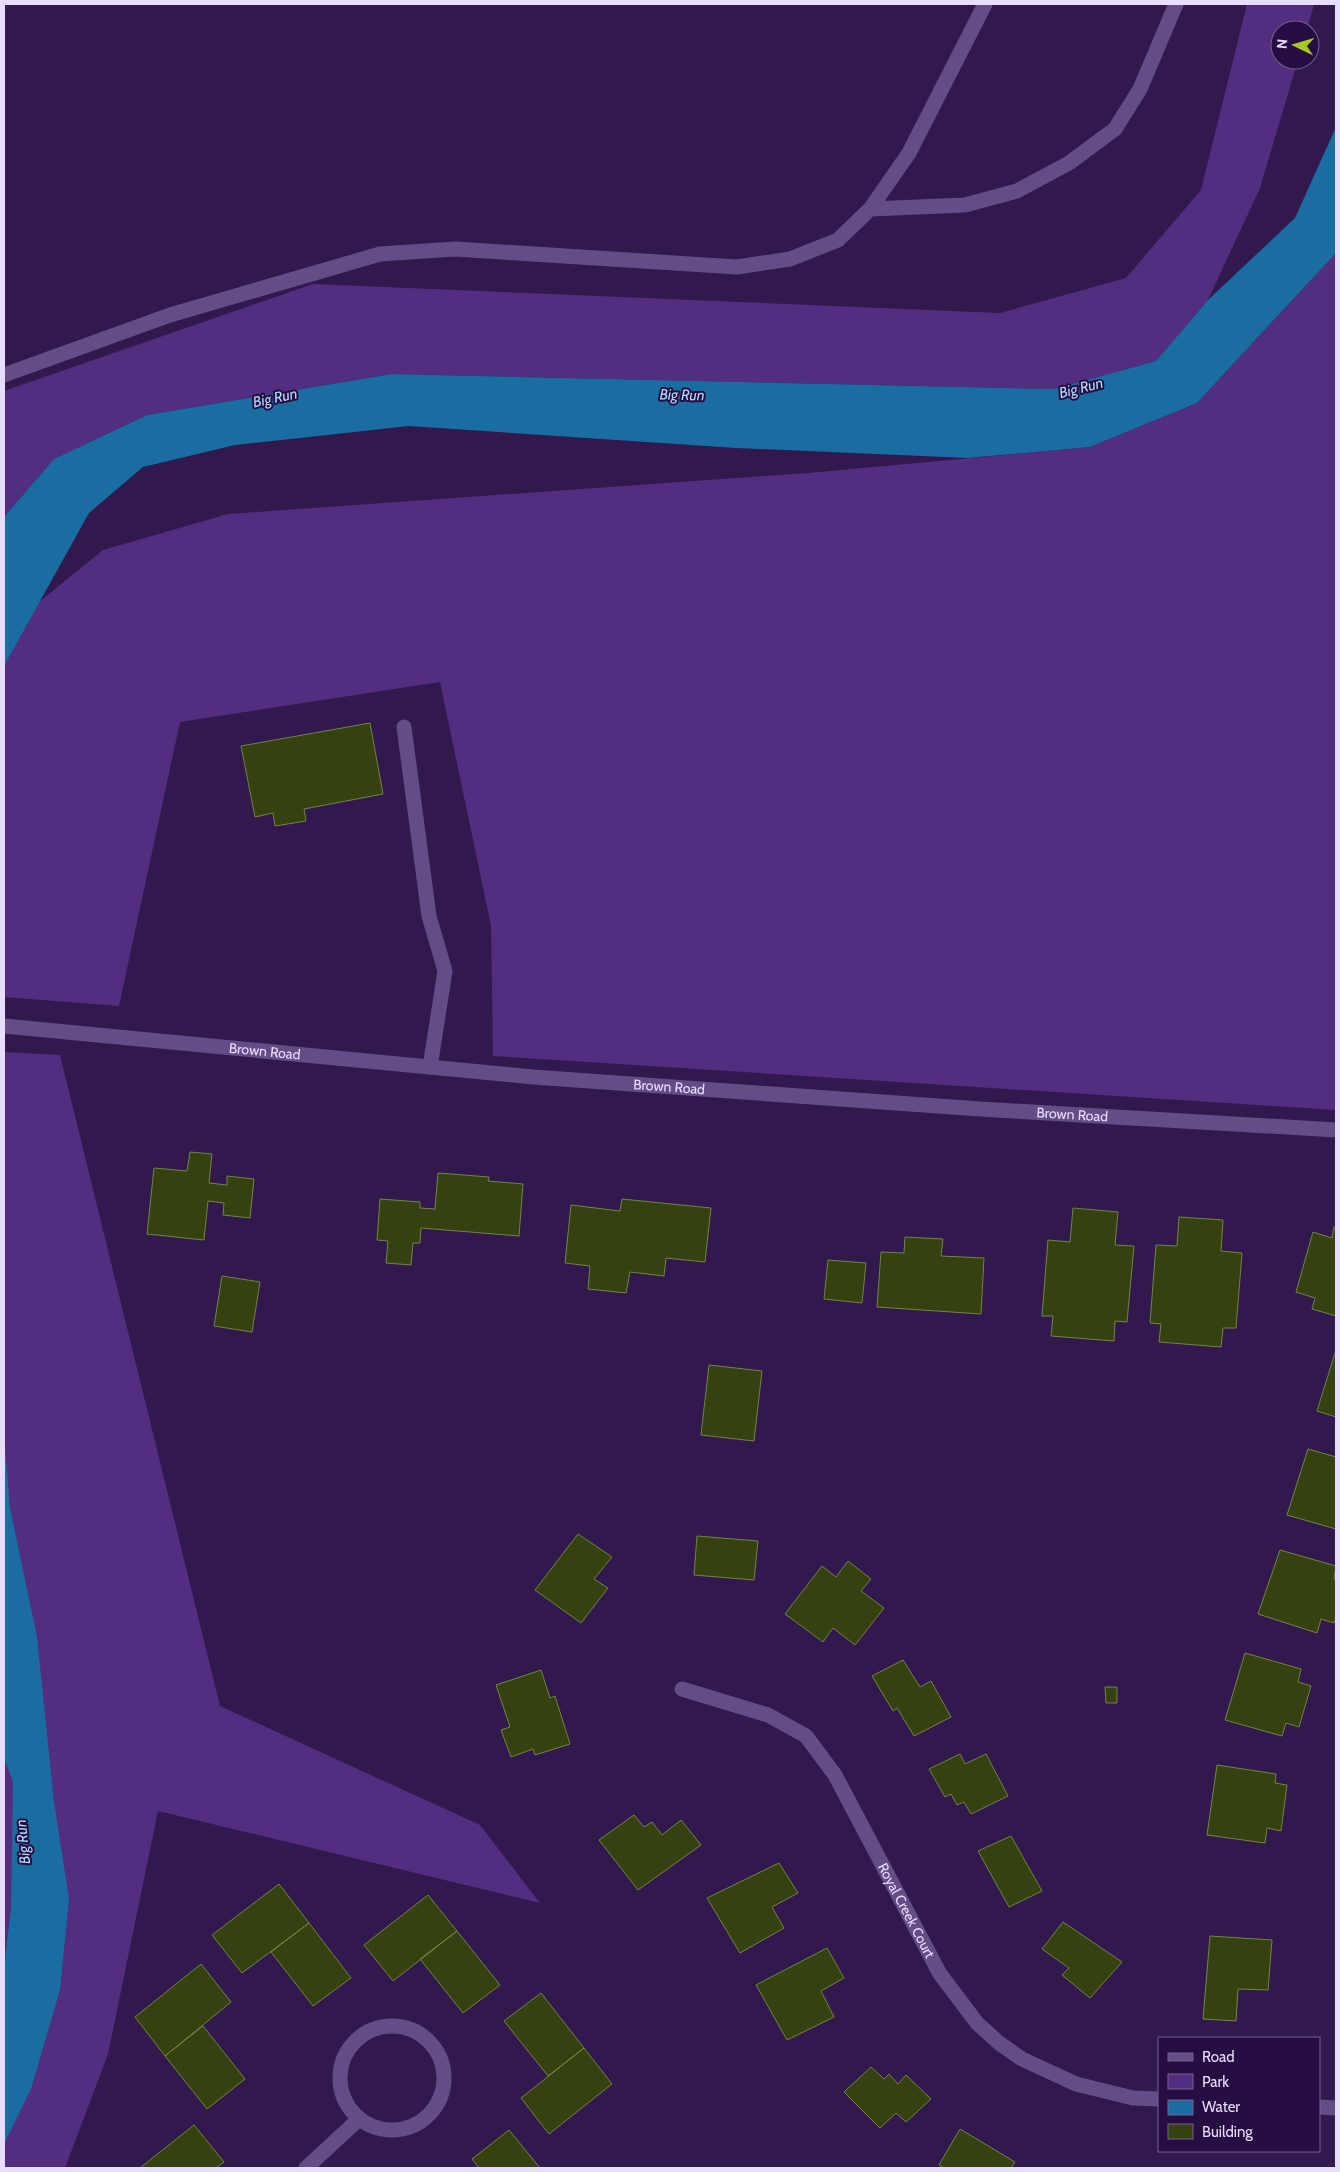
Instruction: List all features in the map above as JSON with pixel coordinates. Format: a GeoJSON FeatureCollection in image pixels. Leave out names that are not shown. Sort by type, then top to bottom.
{"type":"FeatureCollection","features":[{"type":"Feature","properties":{"kind":"street"},"geometry":{"type":"LineString","coordinates":[[4,375],[170,315],[380,254],[455,249],[737,267],[790,259],[838,240],[870,209],[909,153],[985,4]]}},
{"type":"Feature","properties":{"kind":"street"},"geometry":{"type":"LineString","coordinates":[[870,209],[965,205],[1017,191],[1069,163],[1114,129],[1140,89],[1176,4]]}},
{"type":"Feature","properties":{"kind":"street"},"geometry":{"type":"LineString","coordinates":[[404,727],[430,916],[445,971],[430,1066]]}},
{"type":"Feature","properties":{"kind":"street","name":"Brown Road"},"geometry":{"type":"LineString","coordinates":[[4,1026],[533,1076],[980,1109],[1336,1130]]}},
{"type":"Feature","properties":{"kind":"street","name":"Royal Creek Court"},"geometry":{"type":"LineString","coordinates":[[682,1689],[768,1715],[806,1736],[835,1775],[940,1974],[977,2023],[999,2043],[1022,2059],[1076,2084],[1133,2098],[1158,2099]]}},
{"type":"Feature","properties":{"kind":"street"},"geometry":{"type":"LineString","coordinates":[[386,2026],[403,2026],[419,2033],[433,2044],[441,2059],[445,2076],[442,2093],[435,2108],[423,2121],[408,2128],[391,2130],[374,2128],[359,2119],[348,2106],[341,2090],[340,2072],[345,2055],[355,2041],[369,2031],[386,2026]]}},
{"type":"Feature","properties":{"kind":"street"},"geometry":{"type":"LineString","coordinates":[[1320,2107],[1336,2108]]}},
{"type":"Feature","properties":{"kind":"street"},"geometry":{"type":"LineString","coordinates":[[306,2168],[359,2119]]}},
{"type":"Feature","properties":{"kind":"green space"},"geometry":{"type":"Polygon","coordinates":[[[1247,4],[1314,4],[1310,20],[1270,20],[1270,70],[1295,70],[1260,188],[1208,300],[1156,361],[1054,389],[392,374],[147,415],[54,459],[4,517],[4,391],[313,284],[1000,313],[1126,278],[1201,190],[1247,4]]]}},
{"type":"Feature","properties":{"kind":"green space"},"geometry":{"type":"Polygon","coordinates":[[[1336,253],[1336,1110],[493,1056],[491,926],[440,682],[180,722],[119,1006],[4,997],[4,666],[39,602],[103,550],[228,514],[808,473],[1090,447],[1197,403],[1336,253]]]}},
{"type":"Feature","properties":{"kind":"green space"},"geometry":{"type":"Polygon","coordinates":[[[4,1052],[60,1055],[220,1706],[480,1825],[540,1903],[158,1811],[108,2054],[65,2168],[4,2168],[4,1052]]]}},
{"type":"Feature","properties":{"kind":"water","name":"Big Run"},"geometry":{"type":"Polygon","coordinates":[[[1336,127],[1336,253],[1197,403],[1090,447],[968,458],[736,448],[409,426],[235,445],[143,467],[89,513],[4,666],[4,517],[54,459],[147,415],[392,374],[1054,389],[1156,361],[1208,300],[1295,218],[1336,127]]]}},
{"type":"Feature","properties":{"kind":"water","name":"Big Run"},"geometry":{"type":"Polygon","coordinates":[[[4,1436],[10,1508],[37,1637],[54,1802],[69,1899],[60,1990],[31,2089],[4,2144],[4,1967],[11,1909],[13,1782],[4,1758],[4,1436]]]}},
{"type":"Feature","properties":{"kind":"building"},"geometry":{"type":"Polygon","coordinates":[[[370,723],[383,794],[304,809],[306,821],[275,826],[273,813],[255,817],[241,746],[370,723]]]}},
{"type":"Feature","properties":{"kind":"building"},"geometry":{"type":"Polygon","coordinates":[[[190,1152],[212,1154],[209,1183],[227,1185],[227,1176],[254,1179],[250,1218],[223,1215],[224,1203],[208,1201],[204,1240],[147,1234],[154,1168],[187,1171],[190,1152]]]}},
{"type":"Feature","properties":{"kind":"building"},"geometry":{"type":"Polygon","coordinates":[[[438,1173],[489,1177],[488,1181],[523,1184],[519,1236],[421,1228],[420,1243],[413,1243],[411,1265],[386,1263],[388,1241],[377,1240],[380,1199],[420,1202],[420,1208],[435,1209],[438,1173]]]}},
{"type":"Feature","properties":{"kind":"building"},"geometry":{"type":"Polygon","coordinates":[[[622,1199],[711,1208],[705,1262],[666,1258],[664,1276],[630,1272],[626,1293],[588,1289],[590,1266],[565,1263],[571,1205],[620,1211],[622,1199]]]}},
{"type":"Feature","properties":{"kind":"building"},"geometry":{"type":"Polygon","coordinates":[[[1073,1208],[1118,1212],[1115,1245],[1134,1246],[1127,1322],[1115,1321],[1114,1341],[1051,1336],[1053,1316],[1042,1316],[1048,1240],[1070,1242],[1073,1208]]]}},
{"type":"Feature","properties":{"kind":"building"},"geometry":{"type":"Polygon","coordinates":[[[1179,1217],[1223,1220],[1221,1251],[1242,1253],[1236,1328],[1223,1328],[1221,1347],[1159,1342],[1161,1324],[1150,1323],[1156,1245],[1177,1246],[1179,1217]]]}},
{"type":"Feature","properties":{"kind":"building"},"geometry":{"type":"Polygon","coordinates":[[[1334,1227],[1336,1227],[1336,1316],[1312,1309],[1315,1298],[1296,1292],[1313,1232],[1332,1238],[1334,1227]]]}},
{"type":"Feature","properties":{"kind":"building"},"geometry":{"type":"Polygon","coordinates":[[[905,1237],[943,1239],[941,1256],[984,1258],[981,1314],[877,1307],[881,1252],[904,1253],[905,1237]]]}},
{"type":"Feature","properties":{"kind":"building"},"geometry":{"type":"Polygon","coordinates":[[[828,1260],[866,1263],[862,1303],[824,1299],[828,1260]]]}},
{"type":"Feature","properties":{"kind":"building"},"geometry":{"type":"Polygon","coordinates":[[[222,1276],[260,1282],[252,1332],[214,1326],[222,1276]]]}},
{"type":"Feature","properties":{"kind":"building"},"geometry":{"type":"Polygon","coordinates":[[[1336,1350],[1336,1417],[1317,1411],[1336,1350]]]}},
{"type":"Feature","properties":{"kind":"building"},"geometry":{"type":"Polygon","coordinates":[[[709,1365],[762,1371],[754,1441],[701,1435],[709,1365]]]}},
{"type":"Feature","properties":{"kind":"building"},"geometry":{"type":"Polygon","coordinates":[[[1308,1449],[1336,1457],[1336,1529],[1287,1515],[1308,1449]]]}},
{"type":"Feature","properties":{"kind":"building"},"geometry":{"type":"Polygon","coordinates":[[[578,1534],[612,1557],[594,1579],[608,1588],[581,1623],[535,1590],[578,1534]]]}},
{"type":"Feature","properties":{"kind":"building"},"geometry":{"type":"Polygon","coordinates":[[[697,1536],[758,1541],[754,1580],[694,1575],[697,1536]]]}},
{"type":"Feature","properties":{"kind":"building"},"geometry":{"type":"Polygon","coordinates":[[[1280,1550],[1336,1566],[1334,1579],[1336,1580],[1336,1617],[1334,1623],[1321,1619],[1317,1633],[1258,1614],[1280,1550]]]}},
{"type":"Feature","properties":{"kind":"building"},"geometry":{"type":"Polygon","coordinates":[[[848,1561],[871,1579],[861,1591],[884,1608],[855,1645],[833,1628],[823,1642],[785,1614],[822,1566],[836,1577],[848,1561]]]}},
{"type":"Feature","properties":{"kind":"building"},"geometry":{"type":"Polygon","coordinates":[[[1245,1653],[1301,1669],[1298,1682],[1311,1686],[1299,1727],[1286,1723],[1282,1736],[1225,1720],[1245,1653]]]}},
{"type":"Feature","properties":{"kind":"building"},"geometry":{"type":"Polygon","coordinates":[[[903,1660],[920,1687],[931,1681],[951,1717],[914,1736],[897,1708],[893,1711],[872,1676],[903,1660]]]}},
{"type":"Feature","properties":{"kind":"building"},"geometry":{"type":"Polygon","coordinates":[[[541,1670],[550,1698],[555,1696],[570,1744],[535,1755],[533,1749],[511,1757],[501,1730],[510,1727],[496,1685],[541,1670]]]}},
{"type":"Feature","properties":{"kind":"building"},"geometry":{"type":"Polygon","coordinates":[[[1105,1687],[1117,1687],[1117,1703],[1106,1703],[1105,1687]]]}},
{"type":"Feature","properties":{"kind":"building"},"geometry":{"type":"Polygon","coordinates":[[[960,1754],[965,1764],[986,1754],[1008,1796],[971,1814],[964,1802],[957,1805],[951,1794],[945,1797],[929,1769],[960,1754]]]}},
{"type":"Feature","properties":{"kind":"building"},"geometry":{"type":"Polygon","coordinates":[[[1217,1765],[1276,1774],[1275,1783],[1287,1785],[1281,1831],[1267,1828],[1265,1843],[1207,1835],[1217,1765]]]}},
{"type":"Feature","properties":{"kind":"building"},"geometry":{"type":"Polygon","coordinates":[[[634,1815],[644,1827],[652,1822],[662,1835],[681,1820],[701,1845],[638,1890],[599,1840],[634,1815]]]}},
{"type":"Feature","properties":{"kind":"building"},"geometry":{"type":"Polygon","coordinates":[[[1011,1836],[1042,1891],[1009,1907],[978,1851],[1011,1836]]]}},
{"type":"Feature","properties":{"kind":"building"},"geometry":{"type":"Polygon","coordinates":[[[779,1863],[798,1893],[772,1907],[784,1928],[740,1953],[707,1898],[779,1863]]]}},
{"type":"Feature","properties":{"kind":"building"},"geometry":{"type":"Polygon","coordinates":[[[279,1884],[309,1923],[242,1973],[212,1935],[279,1884]]]}},
{"type":"Feature","properties":{"kind":"building"},"geometry":{"type":"Polygon","coordinates":[[[428,1895],[457,1931],[393,1981],[364,1945],[428,1895]]]}},
{"type":"Feature","properties":{"kind":"building"},"geometry":{"type":"Polygon","coordinates":[[[1063,1922],[1122,1962],[1090,1998],[1062,1975],[1069,1968],[1042,1949],[1063,1922]]]}},
{"type":"Feature","properties":{"kind":"building"},"geometry":{"type":"Polygon","coordinates":[[[309,1923],[351,1978],[313,2006],[271,1952],[309,1923]]]}},
{"type":"Feature","properties":{"kind":"building"},"geometry":{"type":"Polygon","coordinates":[[[457,1931],[500,1985],[463,2013],[420,1959],[457,1931]]]}},
{"type":"Feature","properties":{"kind":"building"},"geometry":{"type":"Polygon","coordinates":[[[1210,1936],[1272,1940],[1268,1990],[1238,1989],[1236,2021],[1203,2019],[1210,1936]]]}},
{"type":"Feature","properties":{"kind":"building"},"geometry":{"type":"Polygon","coordinates":[[[827,1948],[844,1978],[821,1991],[834,2017],[787,2040],[756,1985],[827,1948]]]}},
{"type":"Feature","properties":{"kind":"building"},"geometry":{"type":"Polygon","coordinates":[[[201,1964],[231,2002],[165,2056],[135,2017],[201,1964]]]}},
{"type":"Feature","properties":{"kind":"building"},"geometry":{"type":"Polygon","coordinates":[[[541,1993],[584,2048],[548,2076],[504,2021],[541,1993]]]}},
{"type":"Feature","properties":{"kind":"building"},"geometry":{"type":"Polygon","coordinates":[[[203,2026],[245,2079],[207,2109],[165,2056],[203,2026]]]}},
{"type":"Feature","properties":{"kind":"building"},"geometry":{"type":"Polygon","coordinates":[[[584,2048],[612,2084],[549,2134],[521,2098],[584,2048]]]}},
{"type":"Feature","properties":{"kind":"building"},"geometry":{"type":"Polygon","coordinates":[[[871,2067],[884,2079],[889,2074],[898,2084],[906,2075],[931,2099],[906,2122],[896,2113],[880,2128],[844,2092],[871,2067]]]}},
{"type":"Feature","properties":{"kind":"building"},"geometry":{"type":"Polygon","coordinates":[[[194,2125],[224,2162],[216,2168],[140,2168],[194,2125]]]}},
{"type":"Feature","properties":{"kind":"building"},"geometry":{"type":"Polygon","coordinates":[[[960,2129],[1015,2162],[1011,2168],[944,2168],[939,2165],[960,2129]]]}},
{"type":"Feature","properties":{"kind":"building"},"geometry":{"type":"Polygon","coordinates":[[[509,2130],[540,2168],[479,2168],[472,2159],[509,2130]]]}}]}
